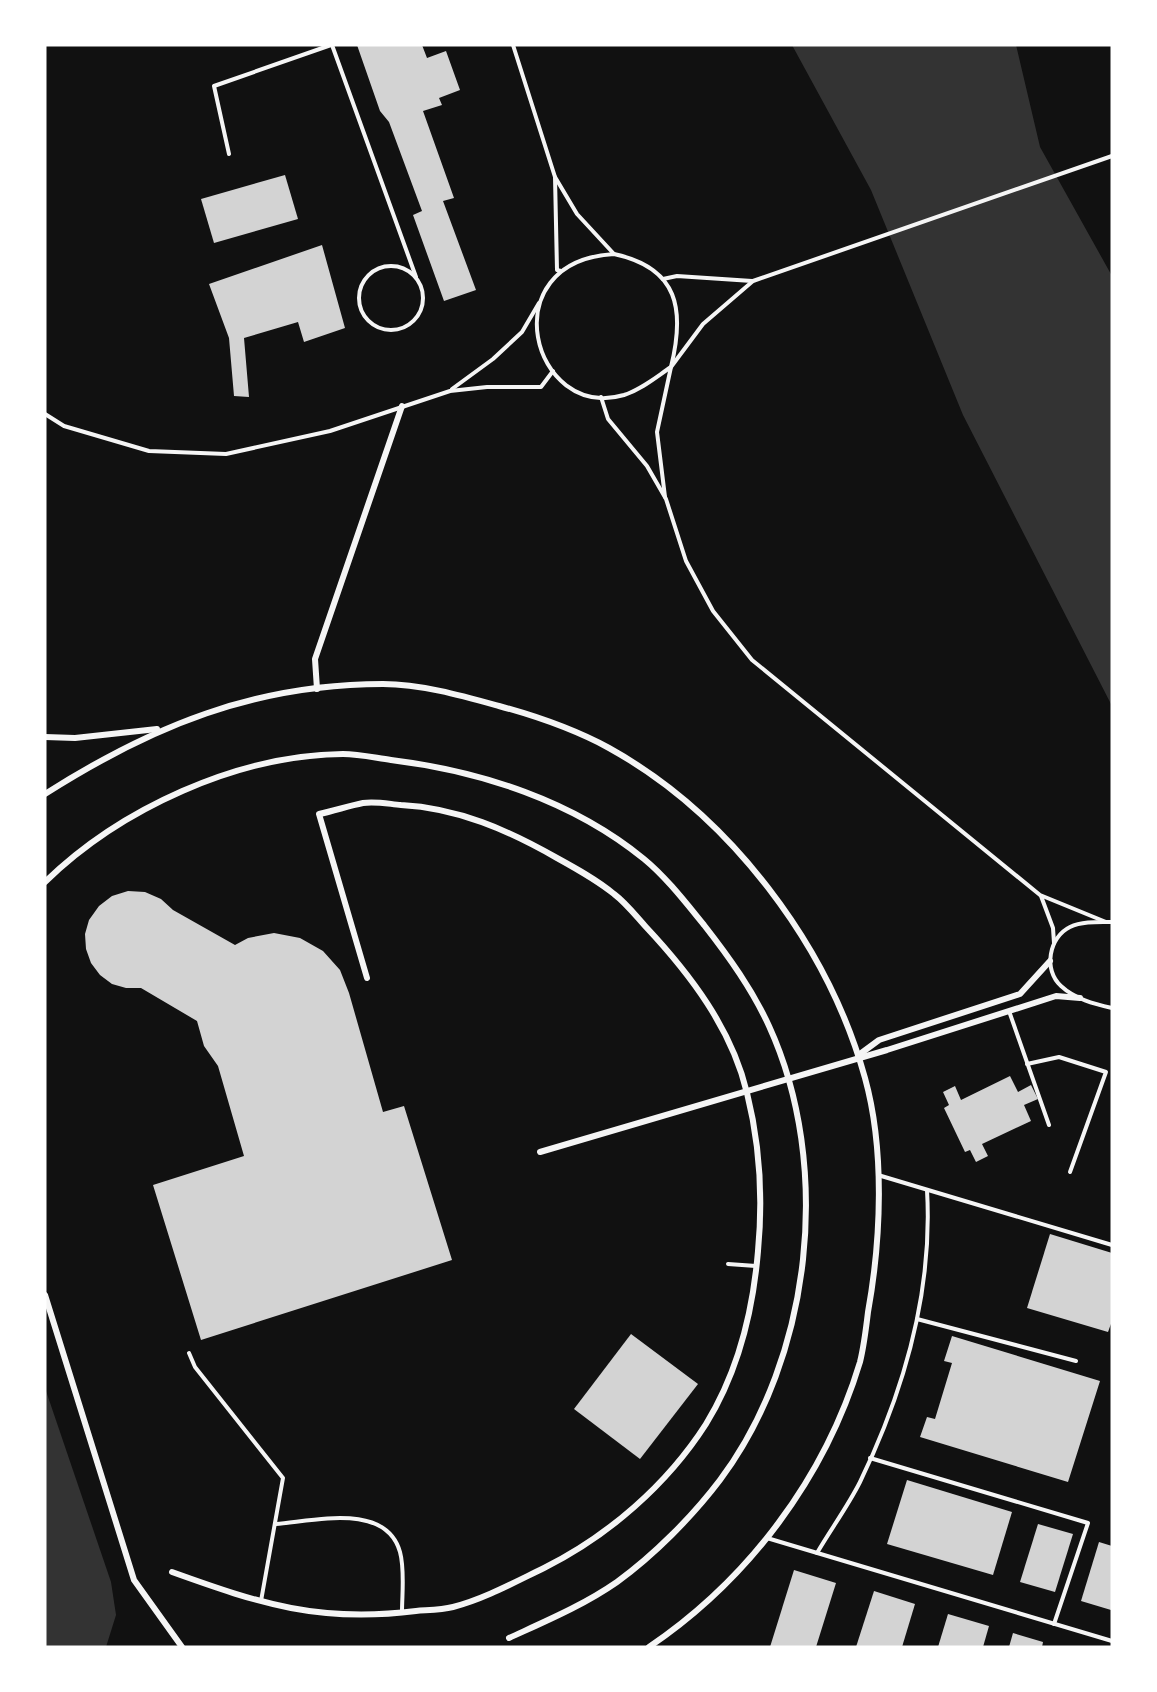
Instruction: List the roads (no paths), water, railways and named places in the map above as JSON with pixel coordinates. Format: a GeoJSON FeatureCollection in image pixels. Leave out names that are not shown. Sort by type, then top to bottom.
{"type":"FeatureCollection","features":[{"type":"Feature","properties":{"kind":"street"},"geometry":{"type":"LineString","coordinates":[[317,689],[315,659],[402,406]]}},
{"type":"Feature","properties":{"kind":"street"},"geometry":{"type":"LineString","coordinates":[[45,794],[90,765],[166,728],[222,706],[288,692],[386,684],[461,696],[540,717],[609,748],[654,779],[704,819],[751,864],[792,917],[830,991],[866,1081],[877,1175],[879,1217],[873,1287],[860,1361],[831,1434],[793,1504],[742,1569],[687,1621],[649,1647]]}},
{"type":"Feature","properties":{"kind":"street"},"geometry":{"type":"LineString","coordinates":[[45,737],[75,738],[166,728]]}},
{"type":"Feature","properties":{"kind":"street"},"geometry":{"type":"LineString","coordinates":[[45,882],[74,854],[149,806],[215,779],[273,763],[344,754],[434,765],[506,785],[569,810],[645,860],[691,909],[738,968],[770,1028],[788,1078],[802,1135],[805,1209],[802,1275],[788,1345],[760,1416],[720,1480],[672,1534],[618,1581],[576,1607],[509,1638]]}},
{"type":"Feature","properties":{"kind":"street"},"geometry":{"type":"LineString","coordinates":[[172,1572],[295,1611],[353,1617],[454,1607],[512,1584],[578,1551],[627,1513],[665,1477],[706,1423],[727,1380],[747,1328],[757,1266],[761,1216],[758,1150],[747,1090],[731,1046],[706,1000],[667,949],[617,896],[548,853],[479,820],[433,807],[366,802],[319,814],[367,978]]}},
{"type":"Feature","properties":{"kind":"street"},"geometry":{"type":"LineString","coordinates":[[857,1056],[879,1040],[1020,994],[1050,961]]}},
{"type":"Feature","properties":{"kind":"street"},"geometry":{"type":"LineString","coordinates":[[540,1152],[857,1056],[887,1050],[1056,996],[1080,998]]}},
{"type":"Feature","properties":{"kind":"street"},"geometry":{"type":"LineString","coordinates":[[45,1295],[134,1580],[182,1647]]}},
{"type":"Feature","properties":{"kind":"lane"},"geometry":{"type":"LineString","coordinates":[[229,154],[214,86],[332,45],[416,278],[421,286],[422,306],[410,324],[389,330],[369,321],[362,312],[359,291],[371,273],[389,265],[400,266],[416,278]]}},
{"type":"Feature","properties":{"kind":"lane"},"geometry":{"type":"LineString","coordinates":[[513,45],[555,177],[577,214],[614,254]]}},
{"type":"Feature","properties":{"kind":"lane"},"geometry":{"type":"LineString","coordinates":[[541,300],[537,318],[537,337],[543,356],[553,372],[575,388],[601,397],[622,396],[642,388],[671,367],[703,324],[753,281],[1112,156]]}},
{"type":"Feature","properties":{"kind":"lane"},"geometry":{"type":"LineString","coordinates":[[555,177],[557,270],[562,271]]}},
{"type":"Feature","properties":{"kind":"lane"},"geometry":{"type":"LineString","coordinates":[[450,391],[522,332],[562,271],[578,261],[596,255],[614,254],[632,258],[649,267],[663,279],[674,297],[679,317],[678,338],[657,432],[666,499],[686,561],[712,611],[752,660],[1040,896],[1106,922]]}},
{"type":"Feature","properties":{"kind":"lane"},"geometry":{"type":"LineString","coordinates":[[663,279],[677,276],[753,281]]}},
{"type":"Feature","properties":{"kind":"lane"},"geometry":{"type":"LineString","coordinates":[[45,414],[64,426],[149,451],[226,454],[330,430],[450,391],[488,387],[541,387],[553,372]]}},
{"type":"Feature","properties":{"kind":"lane"},"geometry":{"type":"LineString","coordinates":[[601,397],[608,420],[647,466],[666,499]]}},
{"type":"Feature","properties":{"kind":"lane"},"geometry":{"type":"LineString","coordinates":[[1040,896],[1053,928],[1054,945]]}},
{"type":"Feature","properties":{"kind":"lane"},"geometry":{"type":"LineString","coordinates":[[1112,922],[1071,926],[1060,934],[1054,945],[1050,961],[1059,984],[1080,998],[1112,1008]]}},
{"type":"Feature","properties":{"kind":"lane"},"geometry":{"type":"LineString","coordinates":[[1009,1011],[1048,1125]]}},
{"type":"Feature","properties":{"kind":"lane"},"geometry":{"type":"LineString","coordinates":[[1027,1064],[1059,1057],[1106,1072],[1070,1172]]}},
{"type":"Feature","properties":{"kind":"lane"},"geometry":{"type":"LineString","coordinates":[[877,1175],[1112,1245]]}},
{"type":"Feature","properties":{"kind":"lane"},"geometry":{"type":"LineString","coordinates":[[817,1553],[859,1484],[895,1402],[917,1319],[930,1229],[927,1190]]}},
{"type":"Feature","properties":{"kind":"lane"},"geometry":{"type":"LineString","coordinates":[[728,1263],[757,1266]]}},
{"type":"Feature","properties":{"kind":"lane"},"geometry":{"type":"LineString","coordinates":[[917,1319],[1076,1361]]}},
{"type":"Feature","properties":{"kind":"lane"},"geometry":{"type":"LineString","coordinates":[[189,1353],[195,1367],[283,1478],[261,1602]]}},
{"type":"Feature","properties":{"kind":"lane"},"geometry":{"type":"LineString","coordinates":[[870,1458],[1088,1523],[1054,1624]]}},
{"type":"Feature","properties":{"kind":"lane"},"geometry":{"type":"LineString","coordinates":[[276,1524],[352,1518],[382,1525],[394,1538],[400,1553],[402,1613]]}},
{"type":"Feature","properties":{"kind":"lane"},"geometry":{"type":"LineString","coordinates":[[766,1538],[1112,1641]]}}]}
